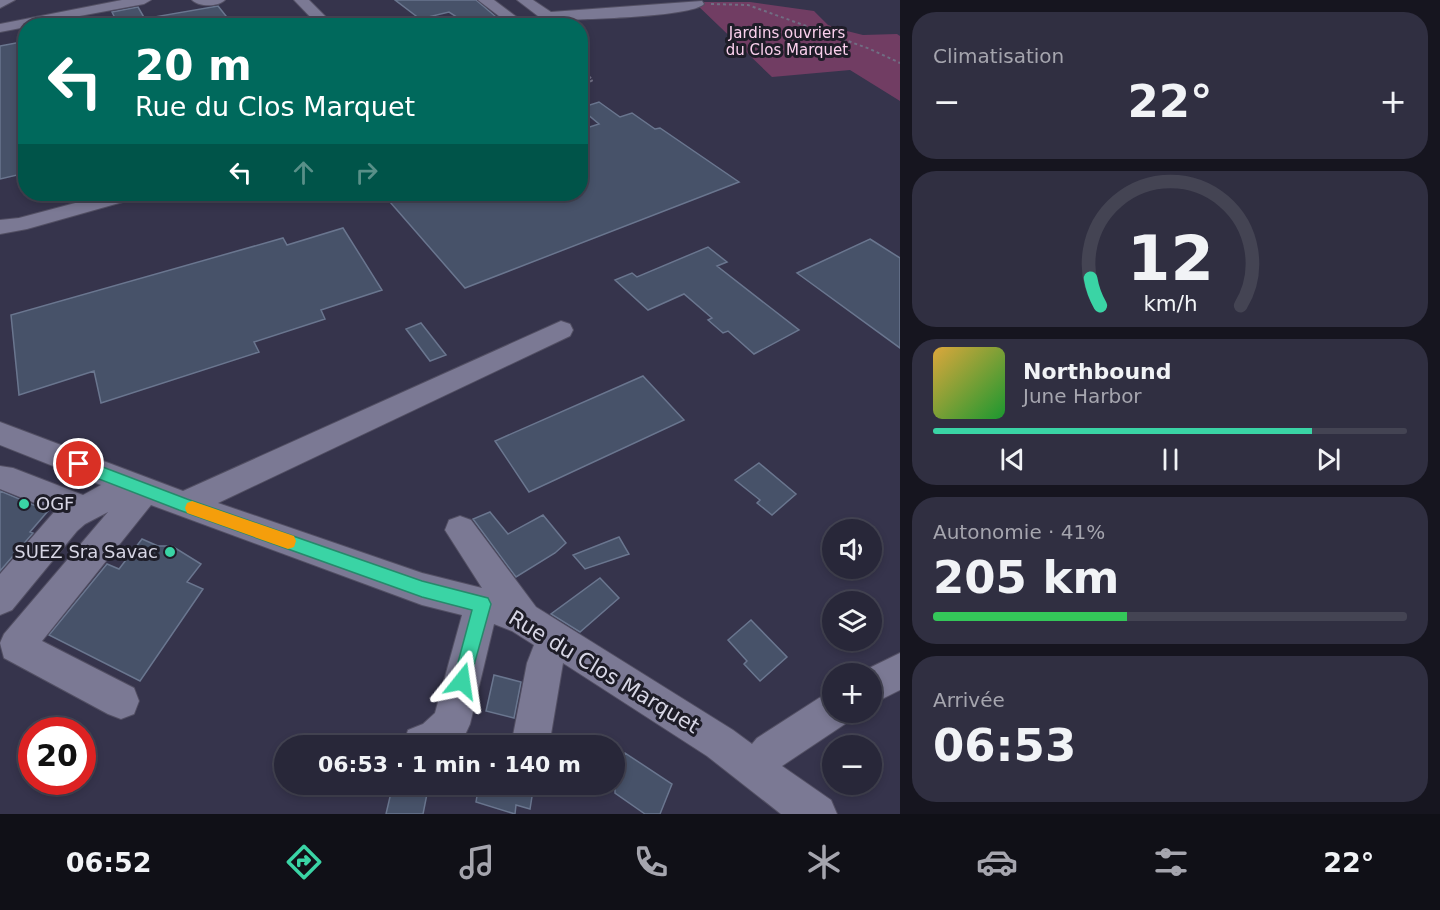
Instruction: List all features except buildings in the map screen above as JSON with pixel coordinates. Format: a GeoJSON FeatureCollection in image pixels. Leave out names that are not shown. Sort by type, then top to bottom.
{"type":"FeatureCollection","features":[{"type":"Feature","properties":{"kind":"street"},"geometry":{"type":"LineString","coordinates":[[0,4],[8,0]]}},
{"type":"Feature","properties":{"kind":"street"},"geometry":{"type":"LineString","coordinates":[[51,18],[144,0]]}},
{"type":"Feature","properties":{"kind":"street"},"geometry":{"type":"LineString","coordinates":[[199,0],[218,0]]}},
{"type":"Feature","properties":{"kind":"street"},"geometry":{"type":"LineString","coordinates":[[301,0],[320,18]]}},
{"type":"Feature","properties":{"kind":"street"},"geometry":{"type":"LineString","coordinates":[[485,0],[510,18]]}},
{"type":"Feature","properties":{"kind":"street"},"geometry":{"type":"LineString","coordinates":[[524,0],[550,18]]}},
{"type":"Feature","properties":{"kind":"street"},"geometry":{"type":"LineString","coordinates":[[544,14],[570,0]]}},
{"type":"Feature","properties":{"kind":"street"},"geometry":{"type":"LineString","coordinates":[[544,14],[655,10],[697,4]]}},
{"type":"Feature","properties":{"kind":"street"},"geometry":{"type":"LineString","coordinates":[[0,28],[18,24]]}},
{"type":"Feature","properties":{"kind":"street"},"geometry":{"type":"LineString","coordinates":[[0,227],[20,224],[104,201]]}},
{"type":"Feature","properties":{"kind":"street"},"geometry":{"type":"LineString","coordinates":[[184,505],[561,330]]}},
{"type":"Feature","properties":{"kind":"street","name":"Rue du Clos Marquet"},"geometry":{"type":"LineString","coordinates":[[0,433],[184,505],[422,589],[482,604],[524,620],[682,718],[817,814]]}},
{"type":"Feature","properties":{"kind":"street"},"geometry":{"type":"LineString","coordinates":[[35,447],[2,478],[84,509]]}},
{"type":"Feature","properties":{"kind":"street"},"geometry":{"type":"LineString","coordinates":[[0,599],[66,521],[84,509],[134,486]]}},
{"type":"Feature","properties":{"kind":"street"},"geometry":{"type":"LineString","coordinates":[[121,701],[16,646],[134,486]]}},
{"type":"Feature","properties":{"kind":"street"},"geometry":{"type":"LineString","coordinates":[[460,530],[504,595],[524,620]]}},
{"type":"Feature","properties":{"kind":"street"},"geometry":{"type":"LineString","coordinates":[[439,735],[451,724],[482,604]]}},
{"type":"Feature","properties":{"kind":"street"},"geometry":{"type":"LineString","coordinates":[[532,735],[545,663],[554,638]]}},
{"type":"Feature","properties":{"kind":"street"},"geometry":{"type":"LineString","coordinates":[[882,681],[900,671]]}},
{"type":"Feature","properties":{"kind":"street"},"geometry":{"type":"LineString","coordinates":[[756,770],[770,751],[822,717]]}},
{"type":"Feature","properties":{"kind":"path"},"geometry":{"type":"LineString","coordinates":[[697,4],[748,5],[870,49],[900,63]]}},
{"type":"Feature","properties":{"kind":"green space","name":"Jardins ouvriers du Clos Marquet"},"geometry":{"type":"Polygon","coordinates":[[[694,2],[750,2],[814,11],[828,25],[843,30],[863,35],[897,34],[900,36],[900,101],[850,70],[772,77],[694,2]]]}},
{"type":"Feature","properties":{"kind":"slow traffic"},"geometry":{"type":"LineString","coordinates":[[192,508],[288,541]]}},
{"type":"Feature","properties":{"kind":"place","name":"OGF"},"geometry":{"type":"Point","coordinates":[24,504]}},
{"type":"Feature","properties":{"kind":"place","name":"SUEZ Sra Savac"},"geometry":{"type":"Point","coordinates":[170,552]}},
{"type":"Feature","properties":{"kind":"route"},"geometry":{"type":"LineString","coordinates":[[79,464],[184,505],[422,589],[482,604],[462,681]]}}]}
